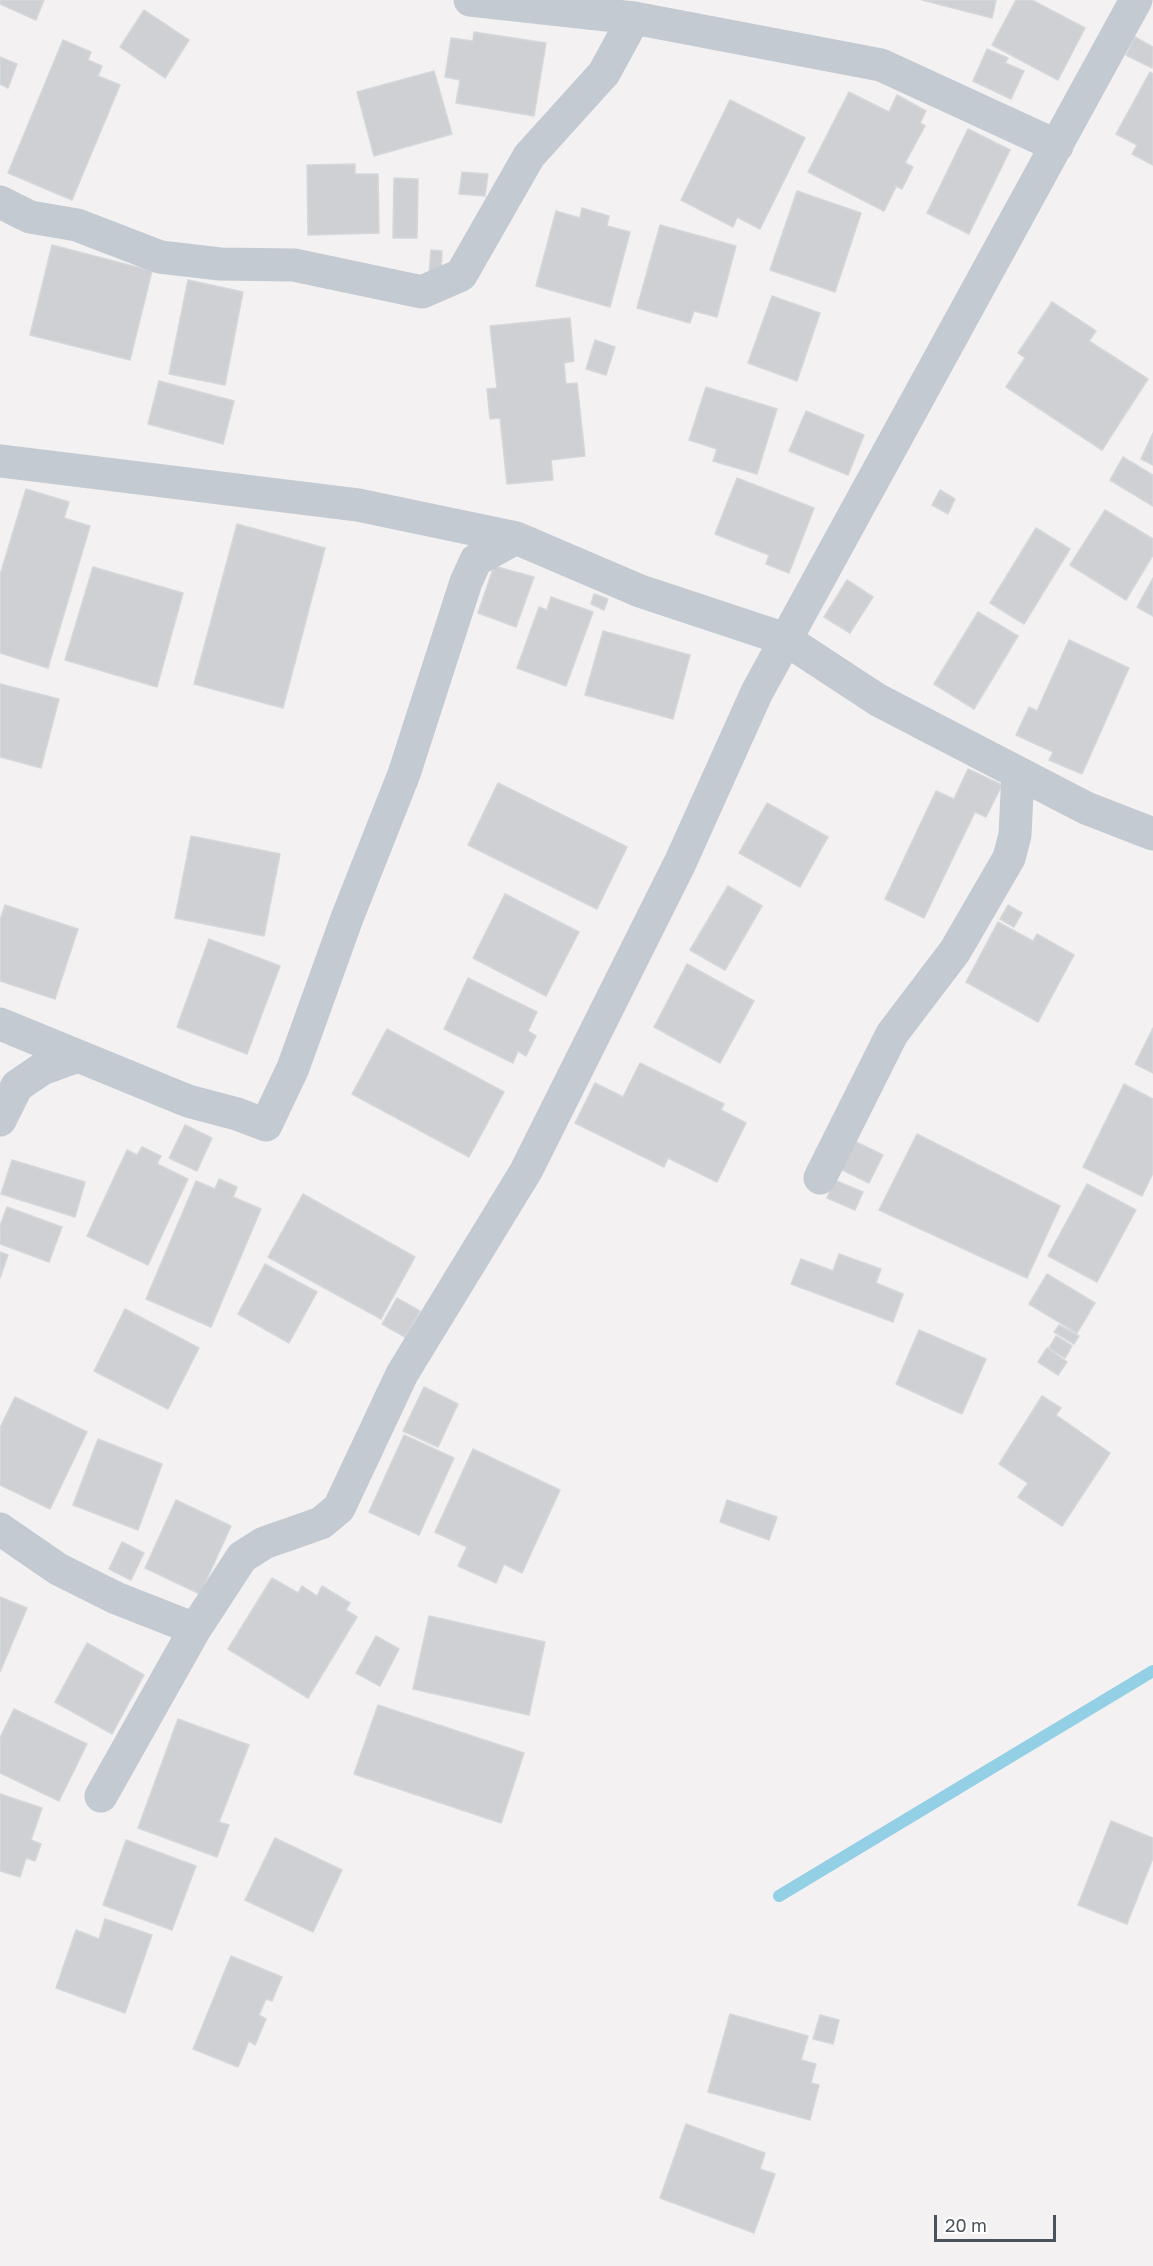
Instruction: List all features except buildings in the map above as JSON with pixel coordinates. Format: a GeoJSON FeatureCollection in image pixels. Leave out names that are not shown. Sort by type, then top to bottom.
{"type":"FeatureCollection","features":[{"type":"Feature","properties":{"kind":"street"},"geometry":{"type":"LineString","coordinates":[[470,0],[634,18],[881,65],[1057,146]]}},
{"type":"Feature","properties":{"kind":"street"},"geometry":{"type":"LineString","coordinates":[[101,1796],[195,1629],[242,1557],[264,1543],[321,1523],[339,1508],[402,1374],[526,1171],[680,863],[757,692],[785,639],[1136,0]]}},
{"type":"Feature","properties":{"kind":"street"},"geometry":{"type":"LineString","coordinates":[[0,202],[30,217],[77,225],[160,257],[220,264],[294,266],[422,292],[461,275],[529,156],[604,73],[634,18]]}},
{"type":"Feature","properties":{"kind":"street"},"geometry":{"type":"LineString","coordinates":[[0,461],[358,505],[516,538],[640,591],[785,639],[878,700],[1086,808],[1153,834]]}},
{"type":"Feature","properties":{"kind":"street"},"geometry":{"type":"LineString","coordinates":[[0,1024],[188,1101],[237,1114],[266,1125],[293,1068],[347,918],[404,774],[466,582],[476,560],[516,538]]}},
{"type":"Feature","properties":{"kind":"street"},"geometry":{"type":"LineString","coordinates":[[820,1178],[892,1035],[955,951],[1009,858],[1015,835],[1018,773]]}},
{"type":"Feature","properties":{"kind":"street"},"geometry":{"type":"LineString","coordinates":[[0,1120],[16,1086],[42,1069],[78,1056]]}},
{"type":"Feature","properties":{"kind":"street"},"geometry":{"type":"LineString","coordinates":[[0,1530],[58,1569],[116,1598],[195,1629]]}},
{"type":"Feature","properties":{"kind":"waterway"},"geometry":{"type":"LineString","coordinates":[[779,1896],[1153,1671]]}}]}
